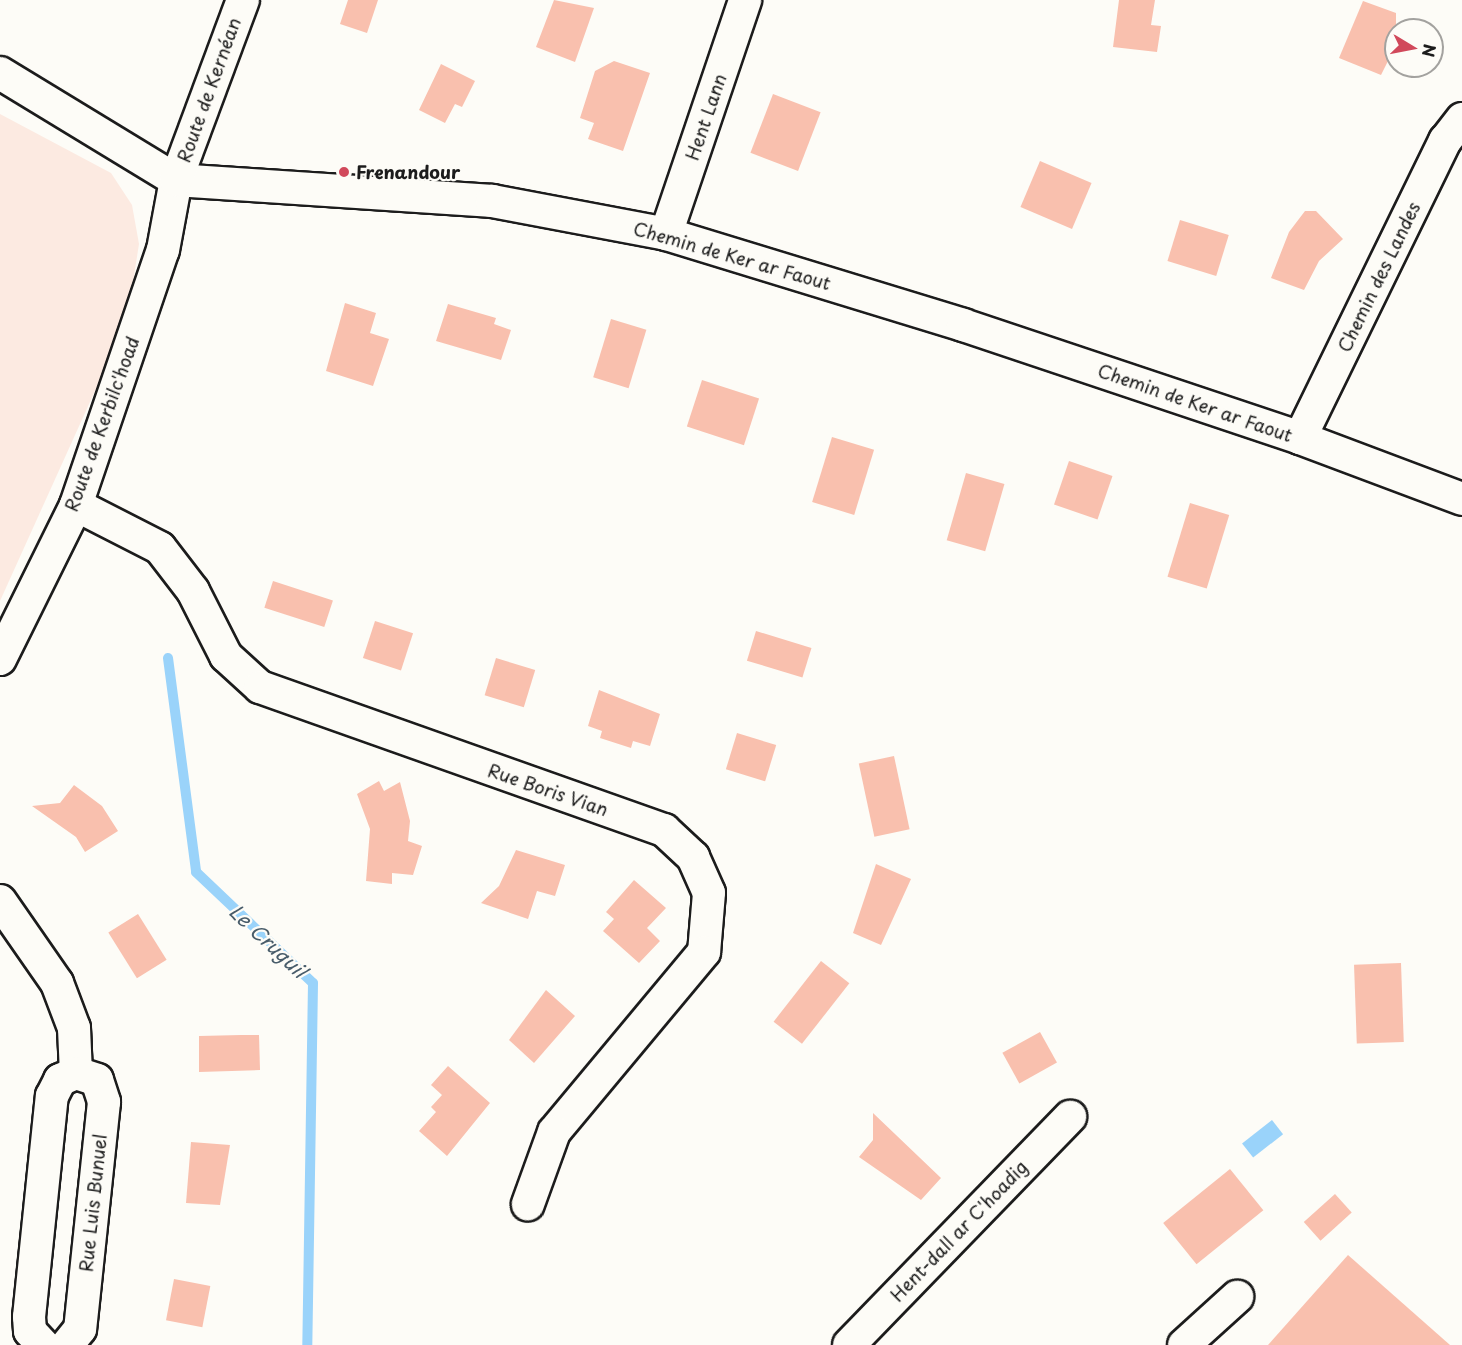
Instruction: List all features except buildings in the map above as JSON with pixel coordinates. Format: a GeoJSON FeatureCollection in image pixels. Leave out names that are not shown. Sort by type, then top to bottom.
{"type":"FeatureCollection","features":[{"type":"Feature","properties":{"kind":"street","name":"Route de Kernéan"},"geometry":{"type":"LineString","coordinates":[[176,180],[243,0]]}},
{"type":"Feature","properties":{"kind":"street","name":"Hent Lann"},"geometry":{"type":"LineString","coordinates":[[666,234],[745,0]]}},
{"type":"Feature","properties":{"kind":"street","name":"Chemin de Ker ar Faout"},"geometry":{"type":"LineString","coordinates":[[0,73],[176,180],[492,201],[666,234],[963,325],[1300,438],[1462,499]]}},
{"type":"Feature","properties":{"kind":"street","name":"Chemin des Landes"},"geometry":{"type":"LineString","coordinates":[[1300,438],[1446,141],[1462,119]]}},
{"type":"Feature","properties":{"kind":"street","name":"Route de Kerbilc'hoad"},"geometry":{"type":"LineString","coordinates":[[0,659],[76,505],[163,250],[176,180]]}},
{"type":"Feature","properties":{"kind":"street","name":"Rue Boris Vian"},"geometry":{"type":"LineString","coordinates":[[76,505],[160,548],[193,591],[226,656],[260,687],[664,830],[693,857],[709,893],[704,952],[554,1132],[528,1204]]}},
{"type":"Feature","properties":{"kind":"street"},"geometry":{"type":"LineString","coordinates":[[0,901],[57,983],[74,1028],[76,1073],[60,1080],[52,1096],[29,1317],[30,1331],[43,1345]]}},
{"type":"Feature","properties":{"kind":"street","name":"Rue Luis Bunuel"},"geometry":{"type":"LineString","coordinates":[[67,1345],[80,1329],[104,1102],[97,1080],[76,1073]]}},
{"type":"Feature","properties":{"kind":"street","name":"Hent-dall ar C'hoadig"},"geometry":{"type":"LineString","coordinates":[[849,1345],[1070,1117]]}},
{"type":"Feature","properties":{"kind":"street"},"geometry":{"type":"LineString","coordinates":[[1184,1345],[1237,1297]]}},
{"type":"Feature","properties":{"kind":"shaded area"},"geometry":{"type":"Polygon","coordinates":[[[0,114],[111,173],[132,205],[139,244],[127,320],[0,601],[0,114]]]}},
{"type":"Feature","properties":{"kind":"water"},"geometry":{"type":"Polygon","coordinates":[[[1272,1120],[1283,1134],[1253,1158],[1242,1143],[1272,1120]]]}},
{"type":"Feature","properties":{"kind":"waterway","name":"Le Cruguil"},"geometry":{"type":"LineString","coordinates":[[168,658],[196,872],[313,983],[307,1345]]}},
{"type":"Feature","properties":{"kind":"place","name":"Frenandour"},"geometry":{"type":"Point","coordinates":[344,172]}}]}
